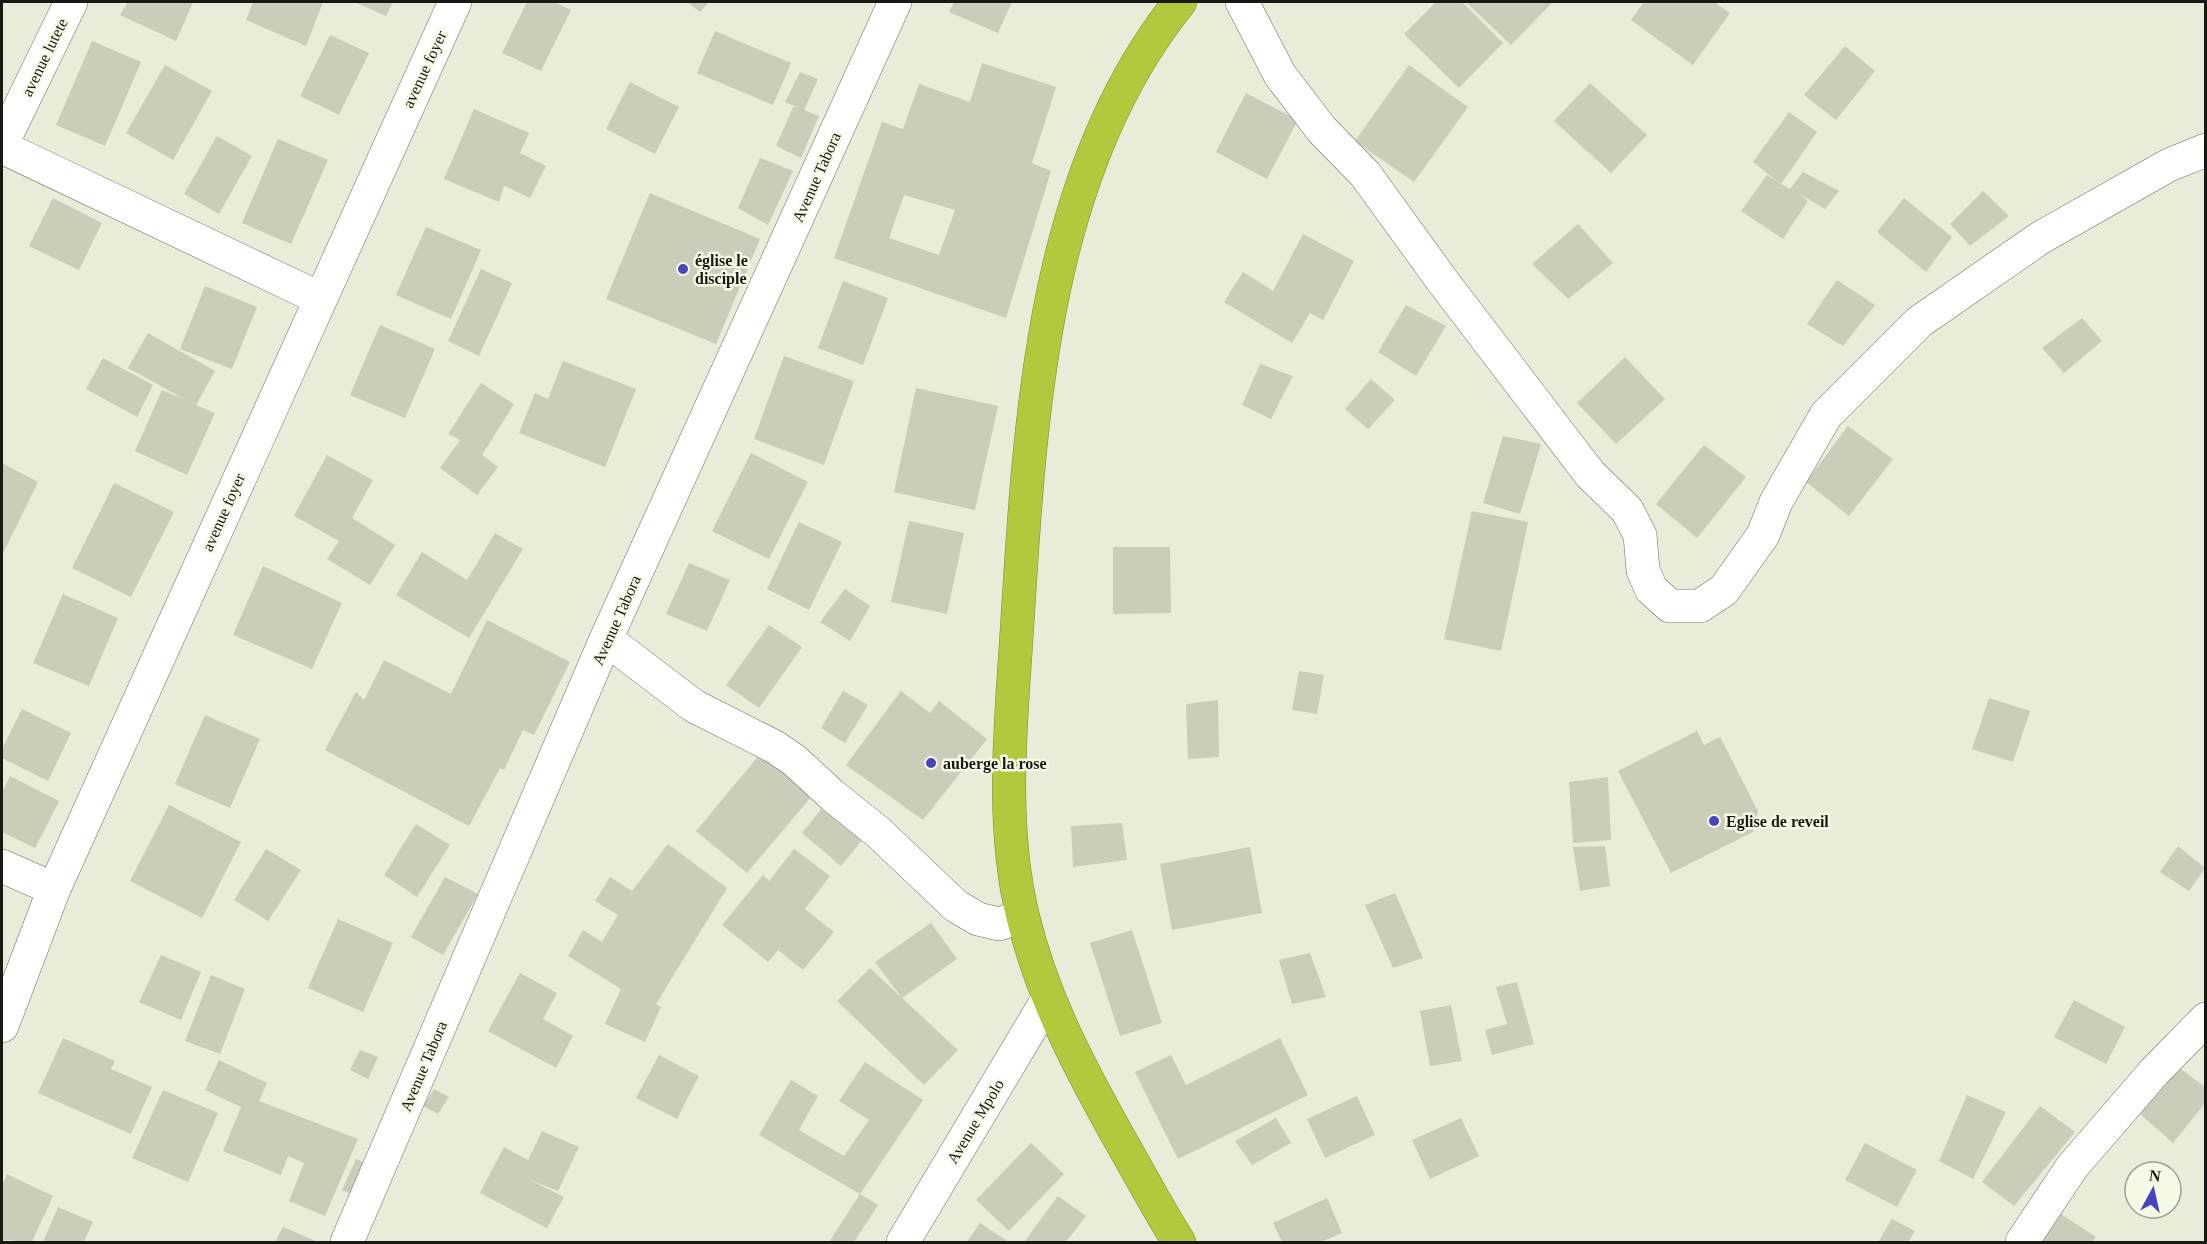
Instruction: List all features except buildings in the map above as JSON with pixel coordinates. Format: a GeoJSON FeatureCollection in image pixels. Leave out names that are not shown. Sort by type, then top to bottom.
{"type":"FeatureCollection","features":[{"type":"Feature","properties":{"kind":"highway"},"geometry":{"type":"LineString","coordinates":[[1179,1242],[1081,1070],[1048,999],[1022,916],[1012,844],[1009,751],[1030,450],[1051,302],[1076,207],[1109,115],[1160,26],[1180,2]]}},
{"type":"Feature","properties":{"kind":"street","name":"avenue lutete"},"geometry":{"type":"LineString","coordinates":[[2,146],[71,2]]}},
{"type":"Feature","properties":{"kind":"street","name":"avenue foyer"},"geometry":{"type":"LineString","coordinates":[[2,1026],[54,889],[319,298],[455,2]]}},
{"type":"Feature","properties":{"kind":"street","name":"Avenue Tabora"},"geometry":{"type":"LineString","coordinates":[[347,1242],[606,639],[895,2]]}},
{"type":"Feature","properties":{"kind":"street"},"geometry":{"type":"LineString","coordinates":[[1242,2],[1280,75],[1322,130],[1365,174],[1444,283],[1590,474],[1627,510],[1640,535],[1643,570],[1651,590],[1670,606],[1700,606],[1724,590],[1763,535],[1776,502],[1826,415],[1919,322],[2040,238],[2169,165],[2205,150]]}},
{"type":"Feature","properties":{"kind":"street"},"geometry":{"type":"LineString","coordinates":[[2,146],[319,298]]}},
{"type":"Feature","properties":{"kind":"street"},"geometry":{"type":"LineString","coordinates":[[606,639],[694,706],[775,747],[794,760],[833,796],[878,832],[956,906],[978,919],[999,924],[1022,916]]}},
{"type":"Feature","properties":{"kind":"street"},"geometry":{"type":"LineString","coordinates":[[2,866],[54,889]]}},
{"type":"Feature","properties":{"kind":"street","name":"Avenue Mpolo"},"geometry":{"type":"LineString","coordinates":[[903,1242],[1048,999]]}},
{"type":"Feature","properties":{"kind":"street"},"geometry":{"type":"LineString","coordinates":[[2022,1242],[2072,1167],[2154,1072],[2205,1019]]}},
{"type":"Feature","properties":{"kind":"place","name":"église le disciple"},"geometry":{"type":"Point","coordinates":[683,269]}},
{"type":"Feature","properties":{"kind":"place","name":"auberge la rose"},"geometry":{"type":"Point","coordinates":[931,763]}},
{"type":"Feature","properties":{"kind":"place","name":"Eglise de reveil"},"geometry":{"type":"Point","coordinates":[1714,821]}}]}
